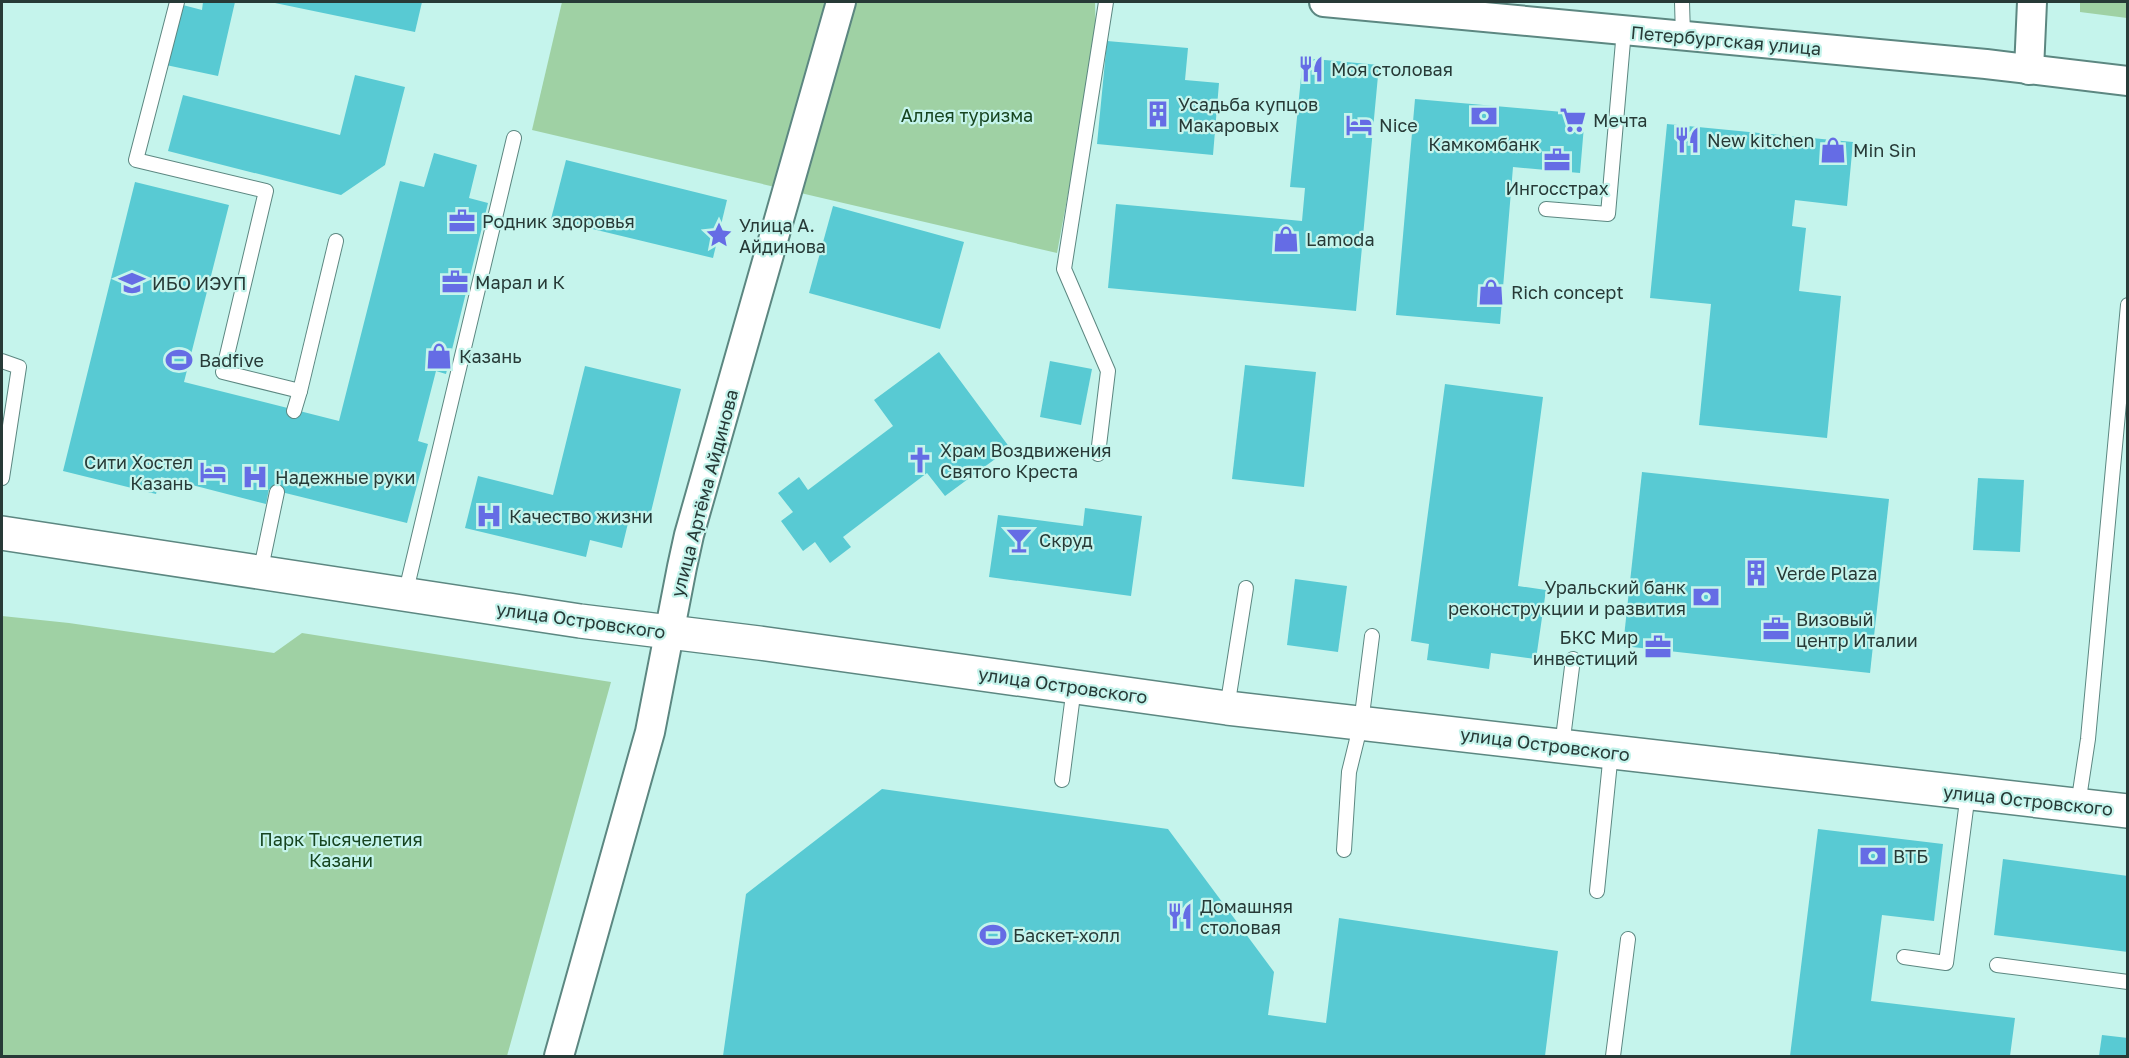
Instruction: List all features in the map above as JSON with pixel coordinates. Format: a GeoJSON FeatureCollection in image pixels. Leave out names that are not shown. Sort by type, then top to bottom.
{"type":"FeatureCollection","features":[{"type":"Feature","properties":{"kind":"street","name":"улица Артёма Айдинова"},"geometry":{"type":"LineString","coordinates":[[559,1056],[650,732],[689,536],[841,2]]}},
{"type":"Feature","properties":{"kind":"street","name":"Петербургская улица"},"geometry":{"type":"LineString","coordinates":[[1324,2],[2127,81]]}},
{"type":"Feature","properties":{"kind":"street"},"geometry":{"type":"LineString","coordinates":[[2029,70],[2032,2]]}},
{"type":"Feature","properties":{"kind":"street","name":"улица Островского"},"geometry":{"type":"LineString","coordinates":[[2,533],[669,633],[759,643],[1227,708],[2127,811]]}},
{"type":"Feature","properties":{"kind":"lane"},"geometry":{"type":"LineString","coordinates":[[177,2],[136,160],[266,191],[222,372],[300,391]]}},
{"type":"Feature","properties":{"kind":"lane"},"geometry":{"type":"LineString","coordinates":[[1098,454],[1108,371],[1064,269],[1106,2]]}},
{"type":"Feature","properties":{"kind":"lane"},"geometry":{"type":"LineString","coordinates":[[1682,2],[1683,36]]}},
{"type":"Feature","properties":{"kind":"lane"},"geometry":{"type":"LineString","coordinates":[[1546,209],[1608,214],[1624,30]]}},
{"type":"Feature","properties":{"kind":"lane"},"geometry":{"type":"LineString","coordinates":[[405,594],[514,138]]}},
{"type":"Feature","properties":{"kind":"lane"},"geometry":{"type":"LineString","coordinates":[[294,411],[336,241]]}},
{"type":"Feature","properties":{"kind":"lane"},"geometry":{"type":"LineString","coordinates":[[2078,805],[2088,739],[2127,305]]}},
{"type":"Feature","properties":{"kind":"lane"},"geometry":{"type":"LineString","coordinates":[[2,361],[19,367],[2,478]]}},
{"type":"Feature","properties":{"kind":"lane"},"geometry":{"type":"LineString","coordinates":[[260,573],[278,492]]}},
{"type":"Feature","properties":{"kind":"lane"},"geometry":{"type":"LineString","coordinates":[[1227,708],[1246,588]]}},
{"type":"Feature","properties":{"kind":"lane"},"geometry":{"type":"LineString","coordinates":[[1344,850],[1349,772],[1361,723],[1372,636]]}},
{"type":"Feature","properties":{"kind":"lane"},"geometry":{"type":"LineString","coordinates":[[1562,746],[1573,659]]}},
{"type":"Feature","properties":{"kind":"lane"},"geometry":{"type":"LineString","coordinates":[[1062,780],[1074,687]]}},
{"type":"Feature","properties":{"kind":"lane"},"geometry":{"type":"LineString","coordinates":[[1597,891],[1611,752]]}},
{"type":"Feature","properties":{"kind":"lane"},"geometry":{"type":"LineString","coordinates":[[1904,957],[1946,963],[1968,793]]}},
{"type":"Feature","properties":{"kind":"lane"},"geometry":{"type":"LineString","coordinates":[[1612,1056],[1628,939]]}},
{"type":"Feature","properties":{"kind":"lane"},"geometry":{"type":"LineString","coordinates":[[1997,965],[2127,982]]}},
{"type":"Feature","properties":{"kind":"green space","name":"Аллея туризма"},"geometry":{"type":"Polygon","coordinates":[[[562,2],[1095,2],[1096,43],[1057,253],[532,130],[562,2]]]}},
{"type":"Feature","properties":{"kind":"green space"},"geometry":{"type":"Polygon","coordinates":[[[2080,2],[2127,2],[2127,18],[2080,12],[2080,2]]]}},
{"type":"Feature","properties":{"kind":"green space","name":"Парк Тысячелетия Казани"},"geometry":{"type":"Polygon","coordinates":[[[2,616],[69,623],[274,653],[302,633],[611,682],[507,1056],[2,1056],[2,616]]]}},
{"type":"Feature","properties":{"kind":"building"},"geometry":{"type":"Polygon","coordinates":[[[203,2],[235,2],[218,76],[166,65],[179,4],[202,10],[203,2]]]}},
{"type":"Feature","properties":{"kind":"building"},"geometry":{"type":"Polygon","coordinates":[[[275,2],[422,2],[415,32],[275,2]]]}},
{"type":"Feature","properties":{"kind":"building","name":"Усадьба купцов Макаровых"},"geometry":{"type":"Polygon","coordinates":[[[1107,41],[1188,48],[1185,80],[1219,83],[1213,155],[1097,144],[1107,41]]]}},
{"type":"Feature","properties":{"kind":"building"},"geometry":{"type":"Polygon","coordinates":[[[1303,58],[1379,65],[1356,311],[1108,288],[1116,204],[1302,221],[1305,188],[1290,187],[1303,58]]]}},
{"type":"Feature","properties":{"kind":"building"},"geometry":{"type":"Polygon","coordinates":[[[355,75],[405,87],[385,165],[341,195],[168,151],[183,95],[340,135],[355,75]]]}},
{"type":"Feature","properties":{"kind":"building"},"geometry":{"type":"Polygon","coordinates":[[[1415,99],[1585,114],[1580,173],[1513,167],[1500,324],[1396,315],[1415,99]]]}},
{"type":"Feature","properties":{"kind":"building"},"geometry":{"type":"Polygon","coordinates":[[[1667,124],[1853,142],[1847,206],[1795,200],[1792,226],[1806,228],[1799,291],[1841,296],[1827,438],[1699,425],[1711,304],[1650,298],[1667,124]]]}},
{"type":"Feature","properties":{"kind":"building"},"geometry":{"type":"Polygon","coordinates":[[[434,153],[477,165],[469,198],[488,203],[446,374],[436,371],[418,441],[428,444],[407,523],[269,489],[266,504],[161,477],[156,494],[63,471],[135,182],[229,205],[184,382],[339,421],[400,181],[424,187],[434,153]]]}},
{"type":"Feature","properties":{"kind":"building"},"geometry":{"type":"Polygon","coordinates":[[[566,160],[727,200],[713,258],[551,219],[566,160]]]}},
{"type":"Feature","properties":{"kind":"building"},"geometry":{"type":"Polygon","coordinates":[[[833,206],[964,242],[940,329],[809,293],[833,206]]]}},
{"type":"Feature","properties":{"kind":"building","name":"Храм Воздвижения Святого Креста"},"geometry":{"type":"Polygon","coordinates":[[[939,352],[1010,448],[945,496],[927,473],[843,537],[851,547],[830,563],[815,542],[803,551],[781,521],[793,512],[778,493],[799,477],[808,490],[893,426],[874,400],[939,352]]]}},
{"type":"Feature","properties":{"kind":"building"},"geometry":{"type":"Polygon","coordinates":[[[1050,361],[1092,369],[1081,425],[1040,417],[1050,361]]]}},
{"type":"Feature","properties":{"kind":"building"},"geometry":{"type":"Polygon","coordinates":[[[1245,365],[1316,372],[1304,487],[1232,479],[1245,365]]]}},
{"type":"Feature","properties":{"kind":"building"},"geometry":{"type":"Polygon","coordinates":[[[585,366],[681,389],[648,524],[629,519],[622,548],[590,540],[586,557],[465,528],[478,476],[553,495],[585,366]]]}},
{"type":"Feature","properties":{"kind":"building"},"geometry":{"type":"Polygon","coordinates":[[[1445,384],[1543,397],[1518,586],[1546,590],[1536,659],[1491,653],[1489,669],[1427,660],[1429,644],[1411,641],[1445,384]]]}},
{"type":"Feature","properties":{"kind":"building","name":"Verde Plaza"},"geometry":{"type":"Polygon","coordinates":[[[1642,472],[1889,499],[1870,673],[1623,646],[1642,472]]]}},
{"type":"Feature","properties":{"kind":"building"},"geometry":{"type":"Polygon","coordinates":[[[1978,478],[2024,480],[2020,552],[1973,550],[1978,478]]]}},
{"type":"Feature","properties":{"kind":"building"},"geometry":{"type":"Polygon","coordinates":[[[1085,508],[1142,516],[1131,596],[989,577],[998,515],[1083,526],[1085,508]]]}},
{"type":"Feature","properties":{"kind":"building"},"geometry":{"type":"Polygon","coordinates":[[[1295,579],[1347,586],[1338,652],[1287,645],[1295,579]]]}},
{"type":"Feature","properties":{"kind":"building","name":"Баскет-холл"},"geometry":{"type":"Polygon","coordinates":[[[882,789],[1168,829],[1274,972],[1268,1015],[1326,1023],[1339,918],[1558,951],[1545,1056],[723,1056],[746,894],[882,789]]]}},
{"type":"Feature","properties":{"kind":"building"},"geometry":{"type":"Polygon","coordinates":[[[1818,829],[1943,844],[1934,921],[1882,915],[1871,1001],[2015,1018],[2010,1056],[1790,1056],[1818,829]]]}},
{"type":"Feature","properties":{"kind":"building"},"geometry":{"type":"Polygon","coordinates":[[[2003,859],[2128,876],[2128,952],[1994,935],[2003,859]]]}},
{"type":"Feature","properties":{"kind":"building"},"geometry":{"type":"Polygon","coordinates":[[[2102,1035],[2128,1038],[2128,1056],[2099,1056],[2102,1035]]]}},
{"type":"Feature","properties":{"kind":"place","name":"Моя столовая"},"geometry":{"type":"Point","coordinates":[1311,69]}},
{"type":"Feature","properties":{"kind":"place","name":"Усадьба купцов Макаровых"},"geometry":{"type":"Point","coordinates":[1158,114]}},
{"type":"Feature","properties":{"kind":"place","name":"Камкомбанк"},"geometry":{"type":"Point","coordinates":[1484,116]}},
{"type":"Feature","properties":{"kind":"place","name":"Мечта"},"geometry":{"type":"Point","coordinates":[1573,120]}},
{"type":"Feature","properties":{"kind":"place","name":"Nice"},"geometry":{"type":"Point","coordinates":[1359,125]}},
{"type":"Feature","properties":{"kind":"place","name":"New kitchen"},"geometry":{"type":"Point","coordinates":[1687,140]}},
{"type":"Feature","properties":{"kind":"place","name":"Min Sin"},"geometry":{"type":"Point","coordinates":[1833,150]}},
{"type":"Feature","properties":{"kind":"place","name":"Ингосстрах"},"geometry":{"type":"Point","coordinates":[1557,160]}},
{"type":"Feature","properties":{"kind":"place","name":"Родник здоровья"},"geometry":{"type":"Point","coordinates":[462,221]}},
{"type":"Feature","properties":{"kind":"place","name":"Улица А. Айдинова"},"geometry":{"type":"Point","coordinates":[719,235]}},
{"type":"Feature","properties":{"kind":"place","name":"Lamoda"},"geometry":{"type":"Point","coordinates":[1286,239]}},
{"type":"Feature","properties":{"kind":"place","name":"Марал и К"},"geometry":{"type":"Point","coordinates":[455,282]}},
{"type":"Feature","properties":{"kind":"place","name":"ИБО ИЭУП"},"geometry":{"type":"Point","coordinates":[132,283]}},
{"type":"Feature","properties":{"kind":"place","name":"Rich concept"},"geometry":{"type":"Point","coordinates":[1491,292]}},
{"type":"Feature","properties":{"kind":"place","name":"Казань"},"geometry":{"type":"Point","coordinates":[439,356]}},
{"type":"Feature","properties":{"kind":"place","name":"Badfive"},"geometry":{"type":"Point","coordinates":[179,360]}},
{"type":"Feature","properties":{"kind":"place","name":"Храм Воздвижения Святого Креста"},"geometry":{"type":"Point","coordinates":[920,460]}},
{"type":"Feature","properties":{"kind":"place","name":"Сити Хостел Казань"},"geometry":{"type":"Point","coordinates":[213,472]}},
{"type":"Feature","properties":{"kind":"place","name":"Надежные руки"},"geometry":{"type":"Point","coordinates":[255,477]}},
{"type":"Feature","properties":{"kind":"place","name":"Качество жизни"},"geometry":{"type":"Point","coordinates":[489,516]}},
{"type":"Feature","properties":{"kind":"place","name":"Скруд"},"geometry":{"type":"Point","coordinates":[1019,540]}},
{"type":"Feature","properties":{"kind":"place","name":"Verde Plaza"},"geometry":{"type":"Point","coordinates":[1756,573]}},
{"type":"Feature","properties":{"kind":"place","name":"Уральский банк реконструкции и развития"},"geometry":{"type":"Point","coordinates":[1706,597]}},
{"type":"Feature","properties":{"kind":"place","name":"Визовый центр Италии"},"geometry":{"type":"Point","coordinates":[1776,629]}},
{"type":"Feature","properties":{"kind":"place","name":"БКС Мир инвестиций"},"geometry":{"type":"Point","coordinates":[1658,647]}},
{"type":"Feature","properties":{"kind":"place","name":"ВТБ"},"geometry":{"type":"Point","coordinates":[1873,856]}},
{"type":"Feature","properties":{"kind":"place","name":"Домашняя столовая"},"geometry":{"type":"Point","coordinates":[1180,916]}},
{"type":"Feature","properties":{"kind":"place","name":"Баскет-холл"},"geometry":{"type":"Point","coordinates":[993,935]}}]}
